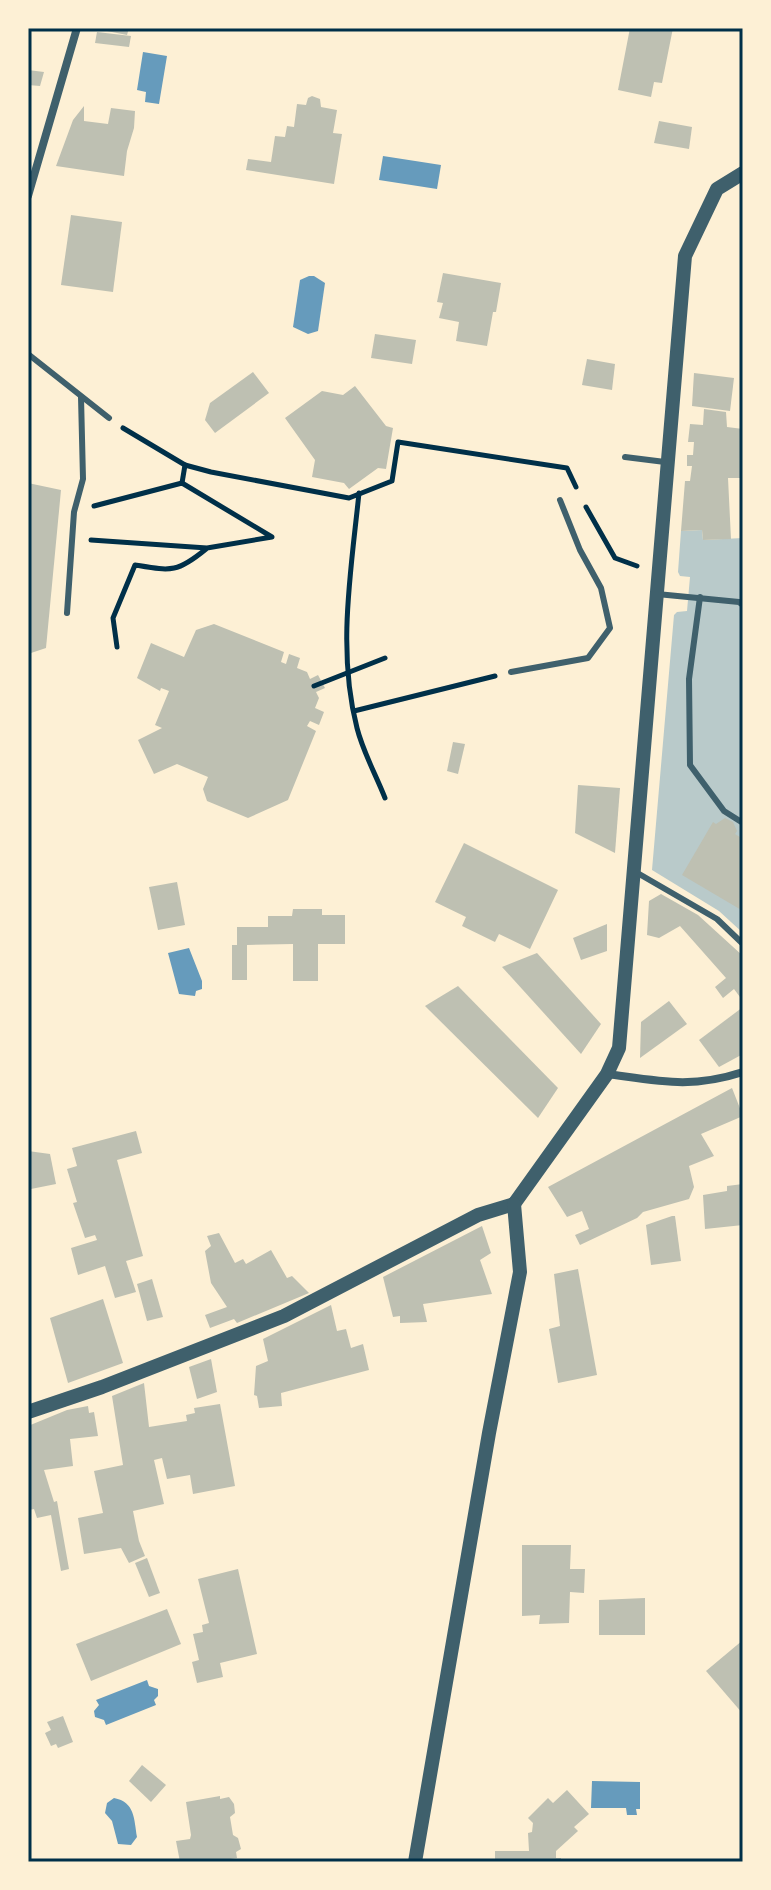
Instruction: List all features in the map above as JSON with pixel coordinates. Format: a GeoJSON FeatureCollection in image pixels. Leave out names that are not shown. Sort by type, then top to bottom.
{"type":"FeatureCollection","features":[{"type":"Feature","properties":{"kind":"street"},"geometry":{"type":"LineString","coordinates":[[28,196],[77,28]]}},
{"type":"Feature","properties":{"kind":"street"},"geometry":{"type":"LineString","coordinates":[[28,1412],[102,1387],[284,1316],[478,1215],[514,1204],[607,1074],[619,1048],[685,256],[717,189],[743,173]]}},
{"type":"Feature","properties":{"kind":"street"},"geometry":{"type":"LineString","coordinates":[[607,1074],[684,1085],[718,1081],[743,1072]]}},
{"type":"Feature","properties":{"kind":"street"},"geometry":{"type":"LineString","coordinates":[[415,1862],[520,1272],[514,1204]]}},
{"type":"Feature","properties":{"kind":"lane"},"geometry":{"type":"LineString","coordinates":[[28,354],[109,418]]}},
{"type":"Feature","properties":{"kind":"lane"},"geometry":{"type":"LineString","coordinates":[[67,613],[74,512],[83,479],[81,397]]}},
{"type":"Feature","properties":{"kind":"lane"},"geometry":{"type":"LineString","coordinates":[[625,457],[668,462]]}},
{"type":"Feature","properties":{"kind":"lane"},"geometry":{"type":"LineString","coordinates":[[511,672],[588,658],[610,628],[601,588],[580,550],[560,500]]}},
{"type":"Feature","properties":{"kind":"lane"},"geometry":{"type":"LineString","coordinates":[[657,594],[700,597],[743,605]]}},
{"type":"Feature","properties":{"kind":"lane"},"geometry":{"type":"LineString","coordinates":[[700,597],[689,679],[690,765],[724,811],[743,823]]}},
{"type":"Feature","properties":{"kind":"lane"},"geometry":{"type":"LineString","coordinates":[[634,871],[717,919],[743,944]]}},
{"type":"Feature","properties":{"kind":"path"},"geometry":{"type":"LineString","coordinates":[[109,418],[185,465],[349,498],[392,481],[398,442],[421,445]]}},
{"type":"Feature","properties":{"kind":"path"},"geometry":{"type":"LineString","coordinates":[[182,483],[185,465]]}},
{"type":"Feature","properties":{"kind":"path"},"geometry":{"type":"LineString","coordinates":[[72,538],[207,548],[272,537],[182,483],[74,512]]}},
{"type":"Feature","properties":{"kind":"path"},"geometry":{"type":"LineString","coordinates":[[359,493],[348,580],[347,673],[357,729],[385,798]]}},
{"type":"Feature","properties":{"kind":"path"},"geometry":{"type":"LineString","coordinates":[[117,647],[113,618],[135,565],[160,570],[185,566],[207,548]]}},
{"type":"Feature","properties":{"kind":"path"},"geometry":{"type":"LineString","coordinates":[[314,686],[385,658]]}},
{"type":"Feature","properties":{"kind":"path"},"geometry":{"type":"LineString","coordinates":[[354,711],[511,672]]}},
{"type":"Feature","properties":{"kind":"shaded area"},"geometry":{"type":"Polygon","coordinates":[[[702,530],[703,540],[743,538],[743,933],[719,911],[652,870],[674,615],[687,611],[690,577],[680,576],[678,572],[681,531],[702,530]]]}},
{"type":"Feature","properties":{"kind":"water"},"geometry":{"type":"Polygon","coordinates":[[[143,52],[167,56],[159,104],[145,102],[146,92],[137,90],[143,52]]]}},
{"type":"Feature","properties":{"kind":"water"},"geometry":{"type":"Polygon","coordinates":[[[383,156],[441,165],[437,189],[379,180],[383,156]]]}},
{"type":"Feature","properties":{"kind":"water"},"geometry":{"type":"Polygon","coordinates":[[[309,276],[325,283],[318,331],[308,334],[293,327],[300,280],[309,276]]]}},
{"type":"Feature","properties":{"kind":"water"},"geometry":{"type":"Polygon","coordinates":[[[189,948],[202,981],[202,989],[196,991],[195,996],[179,994],[168,953],[189,948]]]}},
{"type":"Feature","properties":{"kind":"water"},"geometry":{"type":"Polygon","coordinates":[[[147,1680],[149,1686],[158,1689],[154,1700],[156,1705],[106,1725],[104,1720],[95,1717],[94,1711],[99,1705],[96,1700],[147,1680]]]}},
{"type":"Feature","properties":{"kind":"water"},"geometry":{"type":"Polygon","coordinates":[[[592,1781],[640,1782],[640,1809],[636,1809],[637,1815],[627,1815],[626,1808],[591,1808],[592,1781]]]}},
{"type":"Feature","properties":{"kind":"water"},"geometry":{"type":"Polygon","coordinates":[[[114,1798],[126,1803],[132,1812],[137,1837],[131,1845],[118,1844],[112,1821],[105,1813],[107,1803],[114,1798]]]}},
{"type":"Feature","properties":{"kind":"building"},"geometry":{"type":"Polygon","coordinates":[[[92,28],[129,28],[127,35],[92,28]]]}},
{"type":"Feature","properties":{"kind":"building"},"geometry":{"type":"Polygon","coordinates":[[[630,28],[673,28],[662,83],[654,82],[651,97],[618,90],[630,28]]]}},
{"type":"Feature","properties":{"kind":"building"},"geometry":{"type":"Polygon","coordinates":[[[97,32],[131,36],[129,47],[95,43],[97,32]]]}},
{"type":"Feature","properties":{"kind":"building"},"geometry":{"type":"Polygon","coordinates":[[[28,70],[44,72],[40,86],[28,85],[28,70]]]}},
{"type":"Feature","properties":{"kind":"building"},"geometry":{"type":"Polygon","coordinates":[[[312,96],[320,99],[321,107],[337,110],[333,133],[342,134],[334,184],[246,170],[248,159],[271,162],[275,136],[285,137],[287,126],[294,127],[297,104],[306,105],[312,96]]]}},
{"type":"Feature","properties":{"kind":"building"},"geometry":{"type":"Polygon","coordinates":[[[84,106],[84,121],[108,124],[111,108],[135,111],[124,176],[56,166],[73,120],[84,106]]]}},
{"type":"Feature","properties":{"kind":"building"},"geometry":{"type":"Polygon","coordinates":[[[659,121],[692,127],[689,149],[654,143],[659,121]]]}},
{"type":"Feature","properties":{"kind":"building"},"geometry":{"type":"Polygon","coordinates":[[[71,215],[122,222],[113,292],[61,285],[71,215]]]}},
{"type":"Feature","properties":{"kind":"building"},"geometry":{"type":"Polygon","coordinates":[[[443,273],[501,283],[487,346],[456,341],[459,322],[439,318],[443,303],[437,302],[443,273]]]}},
{"type":"Feature","properties":{"kind":"building"},"geometry":{"type":"Polygon","coordinates":[[[375,334],[416,340],[412,364],[371,358],[375,334]]]}},
{"type":"Feature","properties":{"kind":"building"},"geometry":{"type":"Polygon","coordinates":[[[587,359],[615,364],[612,390],[582,385],[587,359]]]}},
{"type":"Feature","properties":{"kind":"building"},"geometry":{"type":"Polygon","coordinates":[[[253,372],[269,393],[215,433],[205,420],[210,403],[253,372]]]}},
{"type":"Feature","properties":{"kind":"building"},"geometry":{"type":"Polygon","coordinates":[[[694,373],[734,378],[730,411],[692,406],[694,373]]]}},
{"type":"Feature","properties":{"kind":"building"},"geometry":{"type":"Polygon","coordinates":[[[355,386],[386,426],[393,428],[386,469],[378,468],[349,489],[344,483],[312,477],[315,460],[285,418],[322,391],[343,395],[355,386]]]}},
{"type":"Feature","properties":{"kind":"building"},"geometry":{"type":"Polygon","coordinates":[[[704,409],[726,412],[727,427],[743,429],[743,478],[728,478],[731,539],[703,540],[702,530],[681,531],[685,481],[690,481],[692,466],[687,466],[687,455],[693,455],[694,442],[688,442],[690,424],[703,425],[704,409]]]}},
{"type":"Feature","properties":{"kind":"building"},"geometry":{"type":"Polygon","coordinates":[[[28,483],[61,490],[46,648],[28,654],[28,483]]]}},
{"type":"Feature","properties":{"kind":"building"},"geometry":{"type":"Polygon","coordinates":[[[214,624],[284,652],[281,662],[286,664],[289,654],[300,658],[297,668],[307,672],[310,679],[318,675],[325,688],[316,692],[319,698],[315,708],[324,712],[319,725],[310,721],[307,726],[316,731],[288,800],[248,818],[207,801],[203,789],[208,777],[177,764],[154,774],[138,740],[162,728],[155,725],[169,691],[161,688],[160,691],[137,678],[151,643],[184,657],[196,630],[214,624]]]}},
{"type":"Feature","properties":{"kind":"building"},"geometry":{"type":"Polygon","coordinates":[[[453,742],[465,744],[458,774],[447,771],[453,742]]]}},
{"type":"Feature","properties":{"kind":"building"},"geometry":{"type":"Polygon","coordinates":[[[578,785],[620,788],[615,853],[575,833],[578,785]]]}},
{"type":"Feature","properties":{"kind":"building"},"geometry":{"type":"Polygon","coordinates":[[[725,818],[733,822],[737,831],[735,834],[743,839],[743,911],[682,875],[713,822],[716,824],[725,818]]]}},
{"type":"Feature","properties":{"kind":"building"},"geometry":{"type":"Polygon","coordinates":[[[464,843],[558,890],[530,949],[499,934],[495,942],[462,926],[466,917],[435,902],[464,843]]]}},
{"type":"Feature","properties":{"kind":"building"},"geometry":{"type":"Polygon","coordinates":[[[177,882],[185,925],[158,930],[149,887],[177,882]]]}},
{"type":"Feature","properties":{"kind":"building"},"geometry":{"type":"Polygon","coordinates":[[[661,894],[698,915],[743,956],[743,1001],[734,989],[723,998],[715,987],[726,978],[680,926],[659,938],[647,935],[649,901],[661,894]]]}},
{"type":"Feature","properties":{"kind":"building"},"geometry":{"type":"Polygon","coordinates":[[[293,909],[322,909],[322,915],[345,915],[345,944],[318,944],[318,981],[293,981],[293,944],[247,945],[247,980],[232,980],[232,945],[237,945],[237,927],[268,927],[268,916],[292,916],[293,909]]]}},
{"type":"Feature","properties":{"kind":"building"},"geometry":{"type":"Polygon","coordinates":[[[607,924],[607,951],[581,960],[573,938],[607,924]]]}},
{"type":"Feature","properties":{"kind":"building"},"geometry":{"type":"Polygon","coordinates":[[[537,953],[601,1024],[581,1054],[502,967],[537,953]]]}},
{"type":"Feature","properties":{"kind":"building"},"geometry":{"type":"Polygon","coordinates":[[[458,986],[558,1088],[538,1118],[425,1006],[458,986]]]}},
{"type":"Feature","properties":{"kind":"building"},"geometry":{"type":"Polygon","coordinates":[[[669,1001],[687,1024],[640,1058],[641,1022],[669,1001]]]}},
{"type":"Feature","properties":{"kind":"building"},"geometry":{"type":"Polygon","coordinates":[[[743,1007],[743,1054],[719,1067],[699,1040],[743,1007]]]}},
{"type":"Feature","properties":{"kind":"building"},"geometry":{"type":"Polygon","coordinates":[[[732,1088],[743,1116],[701,1134],[714,1156],[689,1166],[694,1187],[689,1199],[643,1212],[637,1218],[580,1245],[575,1235],[589,1229],[582,1211],[567,1217],[548,1187],[732,1088]]]}},
{"type":"Feature","properties":{"kind":"building"},"geometry":{"type":"Polygon","coordinates":[[[136,1131],[142,1153],[117,1160],[143,1256],[126,1261],[136,1292],[115,1298],[105,1266],[78,1275],[71,1248],[97,1240],[95,1235],[85,1238],[73,1203],[77,1202],[67,1169],[77,1166],[72,1148],[136,1131]]]}},
{"type":"Feature","properties":{"kind":"building"},"geometry":{"type":"Polygon","coordinates":[[[28,1151],[50,1154],[56,1184],[31,1189],[28,1151]]]}},
{"type":"Feature","properties":{"kind":"building"},"geometry":{"type":"Polygon","coordinates":[[[743,1184],[743,1225],[705,1229],[703,1195],[727,1191],[727,1186],[743,1184]]]}},
{"type":"Feature","properties":{"kind":"building"},"geometry":{"type":"Polygon","coordinates":[[[675,1216],[681,1261],[651,1265],[646,1225],[675,1216]]]}},
{"type":"Feature","properties":{"kind":"building"},"geometry":{"type":"Polygon","coordinates":[[[482,1226],[491,1253],[480,1260],[492,1294],[423,1304],[427,1322],[400,1323],[400,1316],[393,1317],[383,1277],[482,1226]]]}},
{"type":"Feature","properties":{"kind":"building"},"geometry":{"type":"Polygon","coordinates":[[[219,1233],[235,1263],[243,1259],[246,1264],[271,1250],[287,1278],[292,1276],[309,1293],[237,1323],[234,1319],[210,1328],[205,1315],[227,1307],[211,1283],[205,1251],[211,1246],[207,1236],[219,1233]]]}},
{"type":"Feature","properties":{"kind":"building"},"geometry":{"type":"Polygon","coordinates":[[[578,1269],[597,1375],[558,1383],[549,1329],[560,1326],[554,1274],[578,1269]]]}},
{"type":"Feature","properties":{"kind":"building"},"geometry":{"type":"Polygon","coordinates":[[[152,1279],[163,1317],[147,1321],[137,1284],[152,1279]]]}},
{"type":"Feature","properties":{"kind":"building"},"geometry":{"type":"Polygon","coordinates":[[[103,1299],[123,1363],[68,1383],[50,1318],[103,1299]]]}},
{"type":"Feature","properties":{"kind":"building"},"geometry":{"type":"Polygon","coordinates":[[[331,1305],[337,1331],[346,1329],[351,1348],[363,1344],[369,1370],[281,1393],[282,1406],[259,1408],[257,1396],[254,1395],[256,1366],[268,1361],[263,1339],[331,1305]]]}},
{"type":"Feature","properties":{"kind":"building"},"geometry":{"type":"Polygon","coordinates":[[[211,1359],[217,1392],[197,1399],[189,1367],[211,1359]]]}},
{"type":"Feature","properties":{"kind":"building"},"geometry":{"type":"Polygon","coordinates":[[[144,1383],[149,1427],[187,1421],[186,1415],[195,1413],[194,1408],[220,1404],[235,1486],[193,1494],[190,1475],[167,1479],[162,1458],[154,1460],[164,1504],[133,1511],[145,1556],[129,1563],[121,1548],[84,1554],[78,1518],[103,1513],[94,1471],[123,1465],[112,1396],[144,1383]]]}},
{"type":"Feature","properties":{"kind":"building"},"geometry":{"type":"Polygon","coordinates":[[[88,1406],[89,1413],[94,1412],[98,1436],[70,1439],[73,1466],[44,1470],[54,1502],[57,1501],[69,1569],[61,1571],[51,1515],[37,1518],[34,1509],[28,1510],[28,1426],[67,1410],[88,1406]]]}},
{"type":"Feature","properties":{"kind":"building"},"geometry":{"type":"Polygon","coordinates":[[[522,1545],[571,1545],[570,1569],[585,1569],[584,1593],[570,1592],[569,1623],[539,1624],[540,1615],[522,1616],[522,1545]]]}},
{"type":"Feature","properties":{"kind":"building"},"geometry":{"type":"Polygon","coordinates":[[[147,1558],[160,1593],[149,1597],[135,1563],[147,1558]]]}},
{"type":"Feature","properties":{"kind":"building"},"geometry":{"type":"Polygon","coordinates":[[[238,1569],[257,1654],[220,1663],[223,1677],[197,1683],[192,1662],[199,1660],[193,1634],[203,1632],[202,1625],[209,1623],[198,1579],[238,1569]]]}},
{"type":"Feature","properties":{"kind":"building"},"geometry":{"type":"Polygon","coordinates":[[[645,1598],[645,1635],[599,1635],[599,1600],[645,1598]]]}},
{"type":"Feature","properties":{"kind":"building"},"geometry":{"type":"Polygon","coordinates":[[[167,1609],[181,1644],[91,1681],[76,1644],[167,1609]]]}},
{"type":"Feature","properties":{"kind":"building"},"geometry":{"type":"Polygon","coordinates":[[[743,1640],[743,1714],[706,1671],[743,1640]]]}},
{"type":"Feature","properties":{"kind":"building"},"geometry":{"type":"Polygon","coordinates":[[[63,1716],[73,1742],[58,1748],[56,1744],[51,1746],[45,1733],[51,1730],[47,1722],[63,1716]]]}},
{"type":"Feature","properties":{"kind":"building"},"geometry":{"type":"Polygon","coordinates":[[[142,1765],[166,1785],[151,1802],[129,1781],[142,1765]]]}},
{"type":"Feature","properties":{"kind":"building"},"geometry":{"type":"Polygon","coordinates":[[[567,1790],[589,1814],[574,1827],[578,1831],[556,1851],[556,1858],[561,1858],[561,1862],[495,1862],[495,1851],[529,1851],[528,1833],[532,1832],[533,1823],[528,1818],[548,1798],[553,1803],[567,1790]]]}},
{"type":"Feature","properties":{"kind":"building"},"geometry":{"type":"Polygon","coordinates":[[[220,1796],[220,1799],[229,1797],[234,1804],[235,1813],[230,1817],[233,1835],[238,1838],[241,1849],[236,1852],[237,1858],[180,1862],[176,1841],[190,1839],[191,1835],[186,1802],[220,1796]]]}}]}
